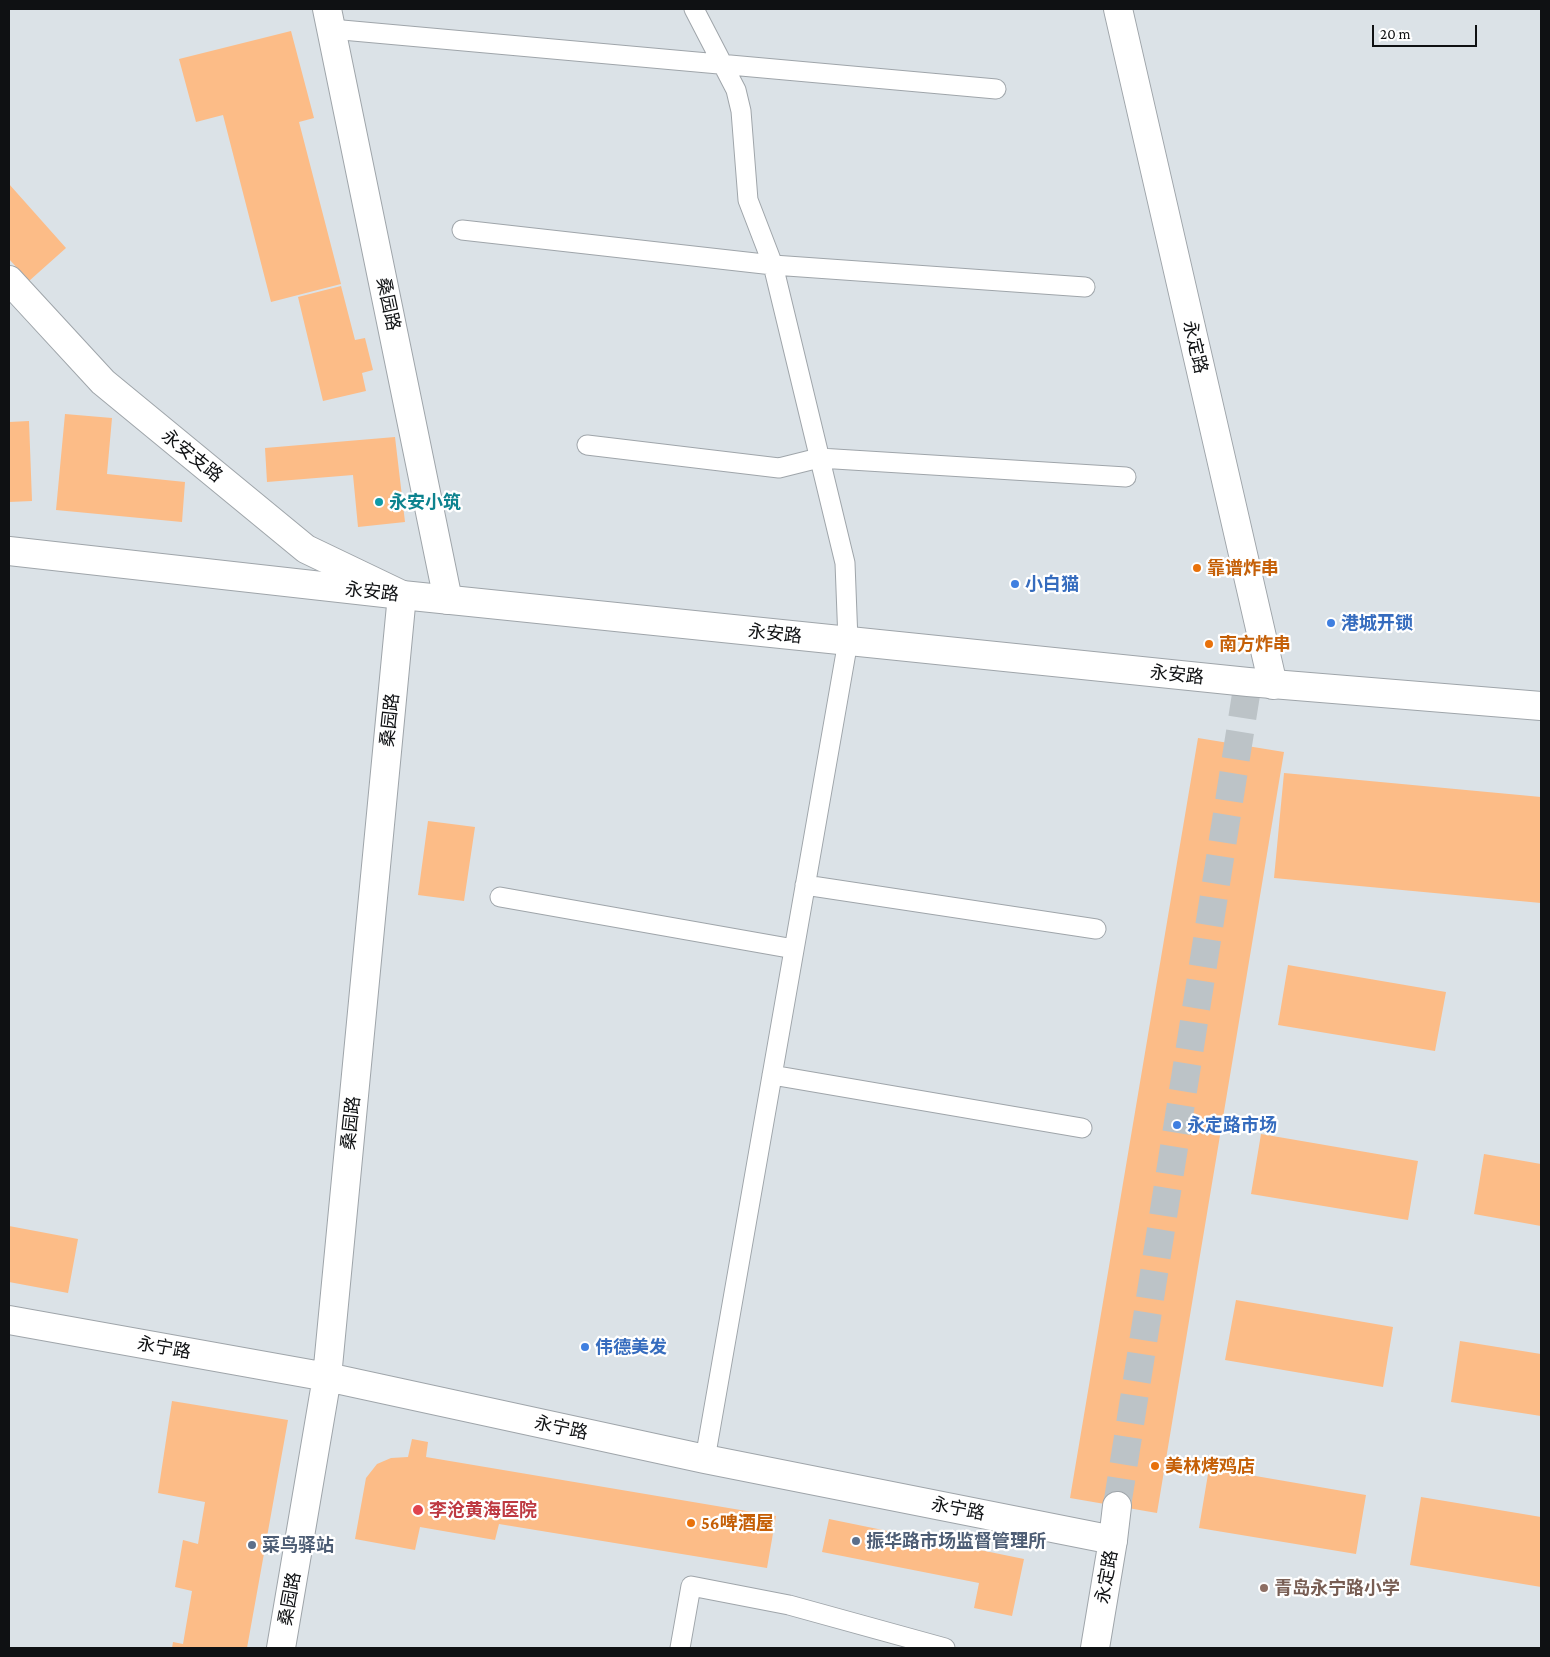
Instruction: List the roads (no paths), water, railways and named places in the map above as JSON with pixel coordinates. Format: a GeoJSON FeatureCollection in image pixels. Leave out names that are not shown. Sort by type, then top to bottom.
{"type":"FeatureCollection","features":[{"type":"Feature","properties":{"kind":"street","name":"永定路"},"geometry":{"type":"LineString","coordinates":[[1118,9],[1273,685]]}},
{"type":"Feature","properties":{"kind":"street","name":"桑园路"},"geometry":{"type":"LineString","coordinates":[[329,19],[448,600]]}},
{"type":"Feature","properties":{"kind":"street","name":"永安支路"},"geometry":{"type":"LineString","coordinates":[[9,280],[102,382],[306,549],[402,595]]}},
{"type":"Feature","properties":{"kind":"street","name":"永安路"},"geometry":{"type":"LineString","coordinates":[[9,551],[448,600],[1273,685],[1541,706]]}},
{"type":"Feature","properties":{"kind":"street","name":"桑园路"},"geometry":{"type":"LineString","coordinates":[[281,1648],[327,1377],[402,595]]}},
{"type":"Feature","properties":{"kind":"street","name":"永宁路"},"geometry":{"type":"LineString","coordinates":[[9,1320],[327,1377],[705,1459],[1113,1540]]}},
{"type":"Feature","properties":{"kind":"street","name":"永定路"},"geometry":{"type":"LineString","coordinates":[[1095,1648],[1117,1506]]}},
{"type":"Feature","properties":{"kind":"lane"},"geometry":{"type":"LineString","coordinates":[[694,9],[695,15],[736,90],[741,111],[748,200],[773,265],[845,563],[848,641],[705,1459]]}},
{"type":"Feature","properties":{"kind":"lane"},"geometry":{"type":"LineString","coordinates":[[329,19],[724,65],[996,89]]}},
{"type":"Feature","properties":{"kind":"lane"},"geometry":{"type":"LineString","coordinates":[[462,230],[773,265],[1084,287]]}},
{"type":"Feature","properties":{"kind":"lane"},"geometry":{"type":"LineString","coordinates":[[587,445],[779,468],[819,458],[1126,477]]}},
{"type":"Feature","properties":{"kind":"lane"},"geometry":{"type":"LineString","coordinates":[[805,885],[1096,929]]}},
{"type":"Feature","properties":{"kind":"lane"},"geometry":{"type":"LineString","coordinates":[[500,897],[794,949]]}},
{"type":"Feature","properties":{"kind":"lane"},"geometry":{"type":"LineString","coordinates":[[772,1075],[1082,1128]]}},
{"type":"Feature","properties":{"kind":"lane"},"geometry":{"type":"LineString","coordinates":[[680,1648],[691,1586],[789,1605],[945,1648]]}},
{"type":"Feature","properties":{"kind":"tunnel"},"geometry":{"type":"LineString","coordinates":[[1117,1506],[1248,682]]}},
{"type":"Feature","properties":{"kind":"place","name":"永安小筑"},"geometry":{"type":"Point","coordinates":[379,502]}},
{"type":"Feature","properties":{"kind":"place","name":"靠谱炸串"},"geometry":{"type":"Point","coordinates":[1197,568]}},
{"type":"Feature","properties":{"kind":"place","name":"小白猫"},"geometry":{"type":"Point","coordinates":[1015,584]}},
{"type":"Feature","properties":{"kind":"place","name":"港城开锁"},"geometry":{"type":"Point","coordinates":[1331,623]}},
{"type":"Feature","properties":{"kind":"place","name":"南方炸串"},"geometry":{"type":"Point","coordinates":[1209,644]}},
{"type":"Feature","properties":{"kind":"place","name":"永定路市场"},"geometry":{"type":"Point","coordinates":[1177,1125]}},
{"type":"Feature","properties":{"kind":"place","name":"伟德美发"},"geometry":{"type":"Point","coordinates":[585,1347]}},
{"type":"Feature","properties":{"kind":"place","name":"美林烤鸡店"},"geometry":{"type":"Point","coordinates":[1155,1466]}},
{"type":"Feature","properties":{"kind":"place","name":"李沧黄海医院"},"geometry":{"type":"Point","coordinates":[418,1510]}},
{"type":"Feature","properties":{"kind":"place","name":"56啤酒屋"},"geometry":{"type":"Point","coordinates":[691,1523]}},
{"type":"Feature","properties":{"kind":"place","name":"振华路市场监督管理所"},"geometry":{"type":"Point","coordinates":[856,1541]}},
{"type":"Feature","properties":{"kind":"place","name":"菜鸟驿站"},"geometry":{"type":"Point","coordinates":[252,1545]}},
{"type":"Feature","properties":{"kind":"place","name":"青岛永宁路小学"},"geometry":{"type":"Point","coordinates":[1264,1588]}}]}
